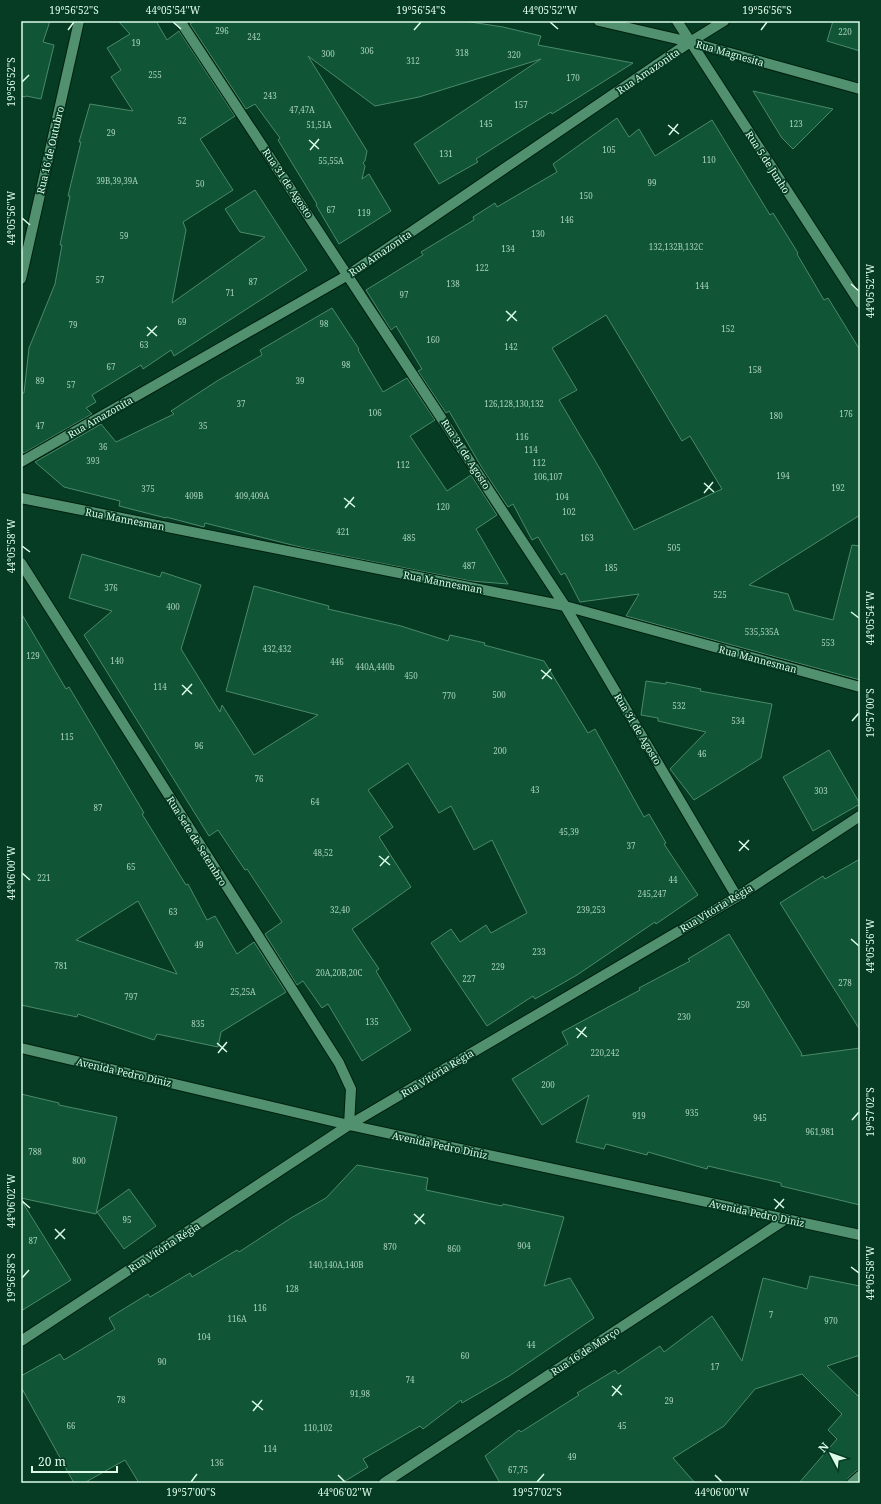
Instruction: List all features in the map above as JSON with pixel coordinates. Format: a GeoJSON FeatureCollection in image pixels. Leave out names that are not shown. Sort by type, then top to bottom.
{"type":"FeatureCollection","features":[{"type":"Feature","properties":{"kind":"street","name":"Rua 16 de Outubro"},"geometry":{"type":"LineString","coordinates":[[21,279],[79,21]]}},
{"type":"Feature","properties":{"kind":"street","name":"Rua 31 de Agosto"},"geometry":{"type":"LineString","coordinates":[[180,21],[566,606],[737,897]]}},
{"type":"Feature","properties":{"kind":"street","name":"Rua Magnesita"},"geometry":{"type":"LineString","coordinates":[[599,21],[690,42],[860,89]]}},
{"type":"Feature","properties":{"kind":"street","name":"Rua 5 de Junho"},"geometry":{"type":"LineString","coordinates":[[678,21],[690,42],[860,304]]}},
{"type":"Feature","properties":{"kind":"street","name":"Rua Amazonita"},"geometry":{"type":"LineString","coordinates":[[21,462],[348,275],[690,42],[724,21]]}},
{"type":"Feature","properties":{"kind":"street","name":"Rua Mannesman"},"geometry":{"type":"LineString","coordinates":[[21,498],[566,606],[860,687]]}},
{"type":"Feature","properties":{"kind":"street","name":"Rua Sete de Setembro"},"geometry":{"type":"LineString","coordinates":[[21,563],[339,1063],[351,1090],[349,1126]]}},
{"type":"Feature","properties":{"kind":"street","name":"Rua Vitória Régia"},"geometry":{"type":"LineString","coordinates":[[21,1341],[349,1126],[737,897],[860,816]]}},
{"type":"Feature","properties":{"kind":"street","name":"Avenida Pedro Diniz"},"geometry":{"type":"LineString","coordinates":[[21,1048],[349,1126],[860,1235]]}},
{"type":"Feature","properties":{"kind":"street","name":"Rua 16 de Março"},"geometry":{"type":"LineString","coordinates":[[384,1483],[786,1219]]}},
{"type":"Feature","properties":{"kind":"street"},"geometry":{"type":"LineString","coordinates":[[852,1483],[860,1476]]}},
{"type":"Feature","properties":{"kind":"building"},"geometry":{"type":"Polygon","coordinates":[[[21,21],[50,21],[43,42],[54,45],[41,99],[21,96],[21,21]]]}},
{"type":"Feature","properties":{"kind":"building"},"geometry":{"type":"Polygon","coordinates":[[[118,21],[156,21],[167,40],[179,31],[235,116],[200,139],[233,190],[183,222],[186,230],[172,303],[265,237],[240,232],[225,209],[255,190],[307,270],[174,356],[171,350],[143,369],[141,365],[92,395],[96,402],[86,408],[92,414],[24,453],[21,450],[21,393],[24,393],[29,348],[55,284],[62,245],[60,245],[70,196],[68,196],[81,142],[79,142],[90,104],[133,111],[111,77],[121,70],[107,48],[130,34],[118,21]]]}},
{"type":"Feature","properties":{"kind":"building"},"geometry":{"type":"Polygon","coordinates":[[[195,21],[464,21],[503,27],[541,36],[538,45],[633,63],[552,114],[551,112],[517,133],[476,159],[478,162],[439,184],[414,144],[541,59],[419,97],[375,106],[308,56],[367,151],[365,161],[363,163],[365,166],[362,179],[369,174],[391,211],[339,244],[316,205],[317,204],[278,140],[280,138],[255,104],[246,109],[190,24],[195,21]]]}},
{"type":"Feature","properties":{"kind":"building"},"geometry":{"type":"Polygon","coordinates":[[[833,21],[860,21],[860,51],[827,41],[833,21]]]}},
{"type":"Feature","properties":{"kind":"building"},"geometry":{"type":"Polygon","coordinates":[[[753,91],[833,109],[793,149],[782,138],[753,91]]]}},
{"type":"Feature","properties":{"kind":"building"},"geometry":{"type":"Polygon","coordinates":[[[617,118],[629,137],[639,129],[655,156],[712,120],[770,215],[773,213],[798,253],[797,254],[824,300],[828,298],[860,350],[860,515],[749,585],[788,594],[794,610],[833,620],[852,545],[860,546],[860,680],[626,616],[639,594],[580,602],[565,573],[561,575],[538,537],[532,540],[513,504],[508,507],[482,468],[449,411],[446,413],[418,371],[422,369],[396,326],[391,330],[366,290],[423,255],[421,252],[474,220],[473,217],[495,203],[497,207],[557,172],[553,164],[617,118]],[[606,315],[552,348],[577,390],[559,400],[634,530],[722,489],[690,436],[682,441],[606,315]]]}},
{"type":"Feature","properties":{"kind":"building"},"geometry":{"type":"Polygon","coordinates":[[[332,308],[359,349],[358,350],[383,392],[407,378],[435,420],[410,436],[447,491],[471,475],[497,515],[476,529],[508,584],[471,581],[304,548],[205,523],[204,527],[119,506],[120,501],[64,487],[35,462],[101,424],[116,442],[174,414],[171,411],[217,381],[262,355],[260,350],[332,308]]]}},
{"type":"Feature","properties":{"kind":"building"},"geometry":{"type":"Polygon","coordinates":[[[82,554],[160,577],[162,572],[201,585],[181,649],[220,712],[222,705],[254,755],[318,715],[226,691],[254,586],[329,606],[328,609],[401,626],[448,641],[450,635],[485,643],[484,645],[544,661],[588,733],[595,729],[644,817],[649,814],[666,843],[664,844],[698,895],[577,975],[535,999],[533,996],[487,1026],[431,943],[451,929],[460,942],[486,925],[491,933],[527,913],[492,840],[474,850],[451,806],[439,813],[408,763],[368,790],[393,827],[379,837],[411,887],[352,929],[379,969],[376,971],[411,1030],[362,1061],[328,1004],[322,1008],[303,981],[297,985],[265,934],[282,922],[247,869],[245,870],[218,830],[209,836],[84,635],[112,611],[69,598],[82,554]]]}},
{"type":"Feature","properties":{"kind":"building"},"geometry":{"type":"Polygon","coordinates":[[[21,613],[66,689],[69,687],[144,813],[142,814],[186,885],[188,884],[207,920],[215,916],[237,954],[254,942],[286,992],[221,1032],[218,1047],[157,1034],[154,1040],[78,1014],[77,1017],[21,1005],[21,613]],[[138,901],[76,940],[177,974],[138,901]]]}},
{"type":"Feature","properties":{"kind":"building"},"geometry":{"type":"Polygon","coordinates":[[[646,681],[666,684],[666,682],[701,689],[700,691],[772,704],[761,758],[694,800],[670,769],[706,732],[658,721],[658,718],[641,715],[646,681]]]}},
{"type":"Feature","properties":{"kind":"building"},"geometry":{"type":"Polygon","coordinates":[[[829,750],[860,804],[813,831],[783,777],[829,750]]]}},
{"type":"Feature","properties":{"kind":"building"},"geometry":{"type":"Polygon","coordinates":[[[860,859],[860,1030],[780,903],[823,876],[825,879],[860,859]]]}},
{"type":"Feature","properties":{"kind":"building"},"geometry":{"type":"Polygon","coordinates":[[[729,934],[802,1054],[801,1056],[860,1048],[860,1205],[781,1186],[781,1183],[708,1166],[707,1169],[648,1152],[647,1155],[606,1144],[604,1149],[576,1142],[589,1095],[542,1125],[512,1079],[568,1044],[562,1032],[690,961],[688,959],[729,934]]]}},
{"type":"Feature","properties":{"kind":"building"},"geometry":{"type":"Polygon","coordinates":[[[21,1094],[59,1103],[59,1105],[117,1117],[96,1214],[21,1198],[21,1094]]]}},
{"type":"Feature","properties":{"kind":"building"},"geometry":{"type":"Polygon","coordinates":[[[357,1165],[428,1178],[426,1190],[564,1217],[544,1286],[570,1278],[594,1318],[509,1376],[462,1403],[461,1400],[423,1429],[420,1426],[363,1459],[368,1467],[342,1483],[139,1483],[125,1460],[84,1483],[74,1483],[21,1387],[21,1376],[60,1354],[64,1360],[115,1329],[109,1318],[148,1294],[150,1297],[190,1273],[192,1277],[237,1250],[239,1252],[291,1218],[326,1198],[357,1165]]]}},
{"type":"Feature","properties":{"kind":"building"},"geometry":{"type":"Polygon","coordinates":[[[129,1189],[156,1226],[124,1249],[97,1212],[129,1189]]]}},
{"type":"Feature","properties":{"kind":"building"},"geometry":{"type":"Polygon","coordinates":[[[21,1200],[71,1280],[21,1311],[21,1200]]]}},
{"type":"Feature","properties":{"kind":"building"},"geometry":{"type":"Polygon","coordinates":[[[810,1276],[860,1286],[860,1355],[827,1366],[858,1396],[860,1393],[860,1470],[856,1471],[848,1478],[846,1483],[799,1483],[837,1439],[828,1430],[842,1414],[802,1374],[755,1389],[724,1426],[673,1458],[695,1483],[500,1483],[485,1456],[519,1430],[521,1432],[579,1395],[577,1393],[615,1370],[618,1374],[660,1346],[664,1352],[712,1316],[742,1361],[763,1278],[807,1289],[810,1276]]]}}]}
